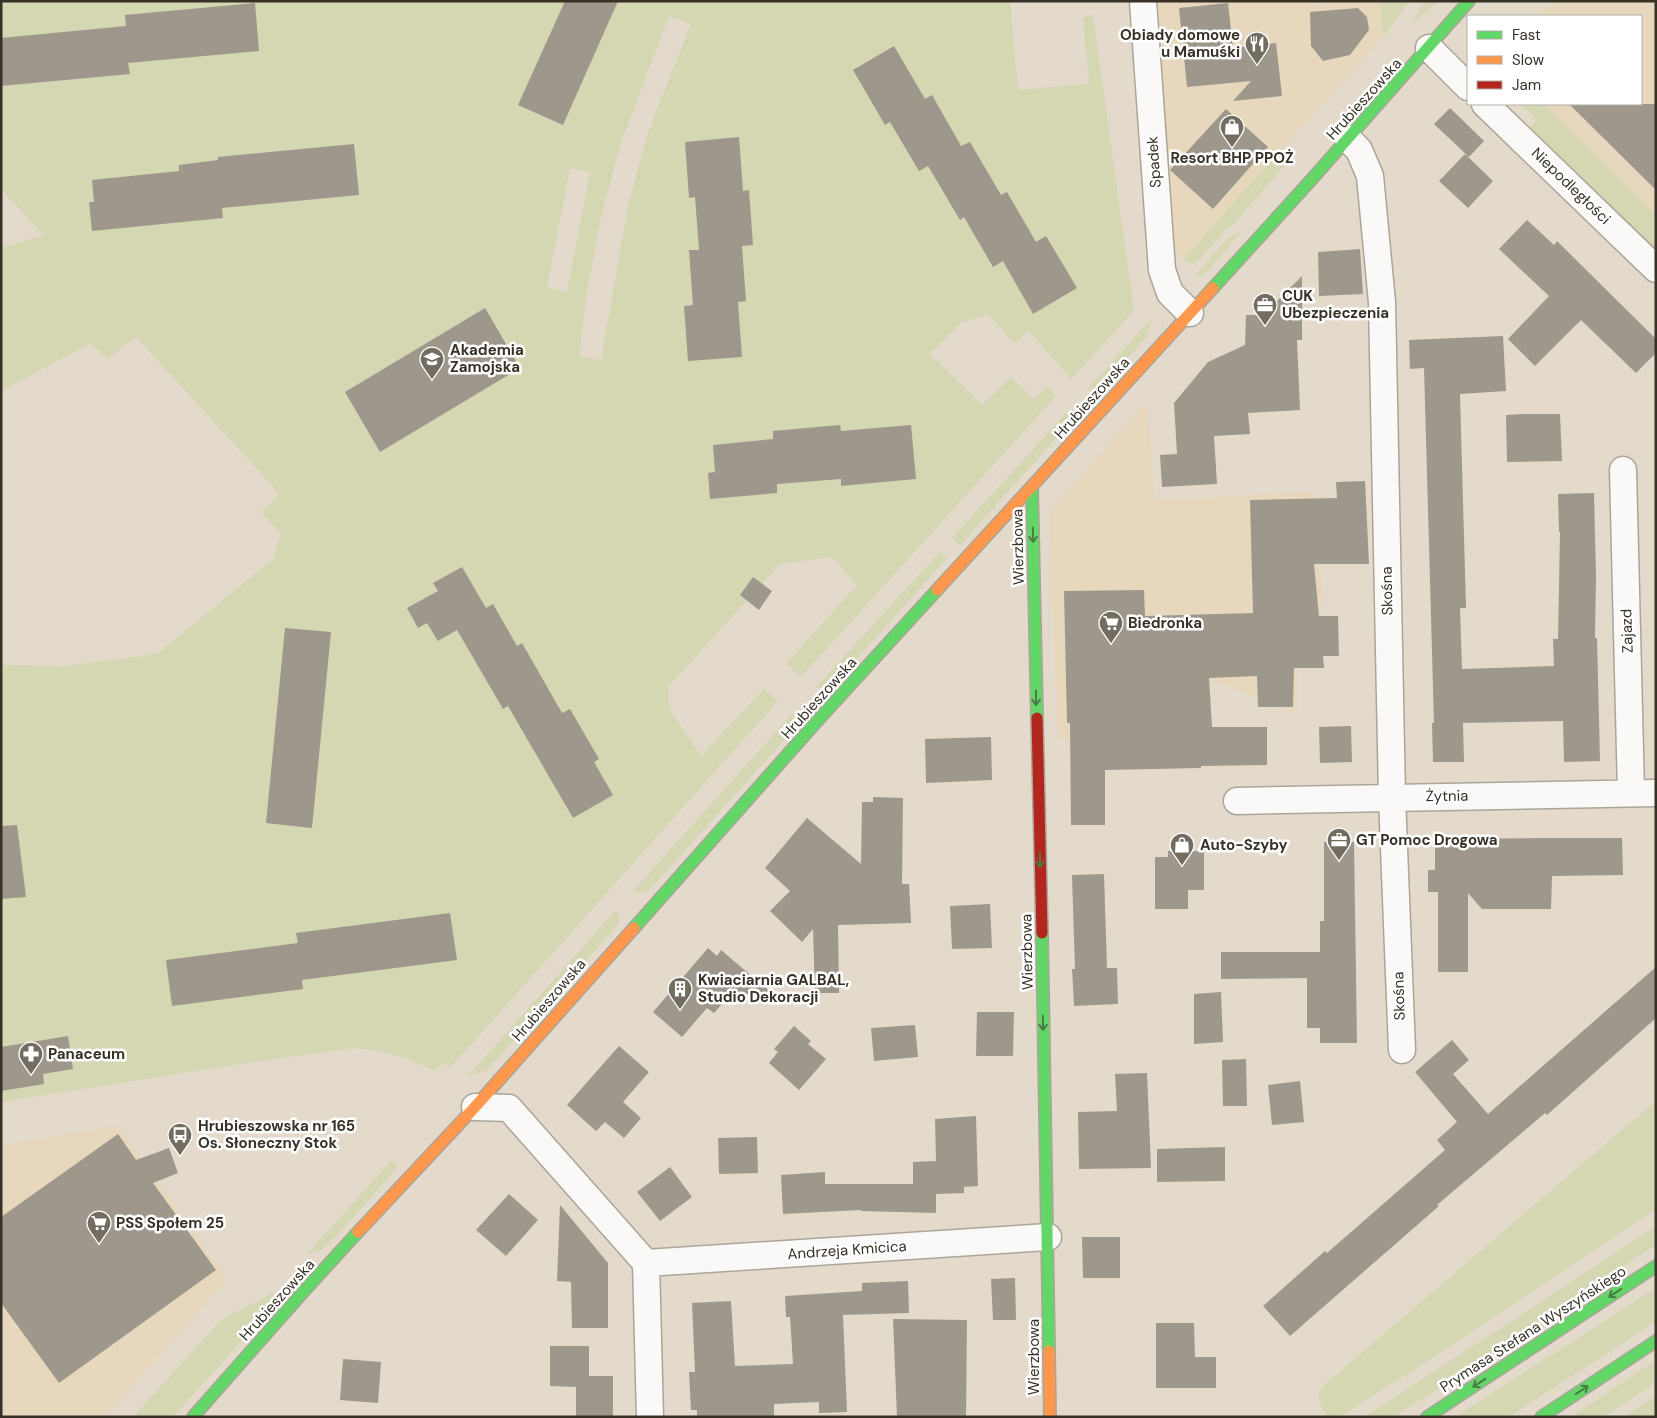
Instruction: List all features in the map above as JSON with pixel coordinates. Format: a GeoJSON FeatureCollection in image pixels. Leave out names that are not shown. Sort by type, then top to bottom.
{"type":"FeatureCollection","features":[{"type":"Feature","properties":{"kind":"street","name":"Spadek"},"geometry":{"type":"LineString","coordinates":[[1143,1],[1162,270],[1170,293],[1190,313]]}},
{"type":"Feature","properties":{"kind":"street","name":"Hrubieszowska"},"geometry":{"type":"LineString","coordinates":[[193,1417],[304,1291],[475,1107],[812,726],[1348,139],[1469,1]]}},
{"type":"Feature","properties":{"kind":"street"},"geometry":{"type":"LineString","coordinates":[[1429,48],[1467,86]]}},
{"type":"Feature","properties":{"kind":"street","name":"Niepodległości"},"geometry":{"type":"LineString","coordinates":[[1486,105],[1656,269]]}},
{"type":"Feature","properties":{"kind":"street","name":"Skośna"},"geometry":{"type":"LineString","coordinates":[[1348,139],[1359,150],[1370,176],[1382,302],[1392,797],[1402,1050]]}},
{"type":"Feature","properties":{"kind":"street","name":"Zajazd"},"geometry":{"type":"LineString","coordinates":[[1623,470],[1643,793]]}},
{"type":"Feature","properties":{"kind":"street","name":"Wierzbowa"},"geometry":{"type":"LineString","coordinates":[[1032,486],[1050,1417]]}},
{"type":"Feature","properties":{"kind":"street","name":"Żytnia"},"geometry":{"type":"LineString","coordinates":[[1237,801],[1643,793]]}},
{"type":"Feature","properties":{"kind":"street"},"geometry":{"type":"LineString","coordinates":[[475,1107],[509,1108],[646,1263],[650,1417]]}},
{"type":"Feature","properties":{"kind":"street","name":"Andrzeja Kmicica"},"geometry":{"type":"LineString","coordinates":[[646,1263],[1048,1237]]}},
{"type":"Feature","properties":{"kind":"street","name":"Prymasa Stefana Wyszyńskiego"},"geometry":{"type":"LineString","coordinates":[[1427,1417],[1656,1266]]}},
{"type":"Feature","properties":{"kind":"street"},"geometry":{"type":"LineString","coordinates":[[1541,1417],[1656,1341]]}},
{"type":"Feature","properties":{"kind":"shaded area"},"geometry":{"type":"Polygon","coordinates":[[[1157,1],[1315,1],[1316,5],[1353,1],[1381,1],[1383,37],[1183,259],[1173,248],[1157,1]]]}},
{"type":"Feature","properties":{"kind":"shaded area"},"geometry":{"type":"Polygon","coordinates":[[[1559,1],[1656,1],[1656,215],[1545,105],[1642,105],[1642,15],[1536,15],[1544,7],[1553,6],[1559,1]]]}},
{"type":"Feature","properties":{"kind":"shaded area"},"geometry":{"type":"Polygon","coordinates":[[[1147,402],[1155,500],[1313,492],[1324,605],[1297,606],[1297,714],[1210,679],[1212,736],[1057,738],[1050,512],[1147,402]]]}},
{"type":"Feature","properties":{"kind":"shaded area","name":"PSS Społem 25"},"geometry":{"type":"Polygon","coordinates":[[[117,1125],[227,1279],[105,1417],[1,1417],[1,1146],[117,1125]]]}},
{"type":"Feature","properties":{"kind":"green space"},"geometry":{"type":"Polygon","coordinates":[[[1,1],[1010,1],[1018,90],[1089,84],[1083,17],[1093,15],[1134,311],[1071,379],[1029,331],[1014,343],[988,314],[961,323],[930,354],[982,405],[1011,377],[1034,399],[1048,386],[1056,396],[801,677],[786,664],[857,585],[832,557],[780,564],[669,686],[668,700],[672,713],[701,756],[764,689],[778,701],[451,1067],[443,1063],[435,1071],[406,1058],[380,1051],[353,1048],[1,1102],[1,665],[65,666],[157,654],[273,559],[281,534],[261,512],[280,494],[136,337],[107,359],[91,343],[1,391],[1,248],[43,235],[1,189],[1,1]],[[669,16],[620,146],[601,217],[587,292],[579,356],[601,360],[628,206],[648,132],[691,24],[669,16]],[[570,168],[547,288],[567,292],[590,172],[570,168]]]}},
{"type":"Feature","properties":{"kind":"green space"},"geometry":{"type":"Polygon","coordinates":[[[1381,1],[1410,1],[1383,37],[1381,1]]]}},
{"type":"Feature","properties":{"kind":"green space"},"geometry":{"type":"Polygon","coordinates":[[[1426,1],[1439,1],[1410,25],[1426,1]]]}},
{"type":"Feature","properties":{"kind":"green space"},"geometry":{"type":"Polygon","coordinates":[[[1522,105],[1545,105],[1656,215],[1656,251],[1530,127],[1537,120],[1522,105]]]}},
{"type":"Feature","properties":{"kind":"green space"},"geometry":{"type":"Polygon","coordinates":[[[1281,150],[1287,158],[1285,165],[1234,224],[1197,261],[1190,263],[1183,259],[1281,150]]]}},
{"type":"Feature","properties":{"kind":"green space"},"geometry":{"type":"Polygon","coordinates":[[[1242,231],[1208,271],[1201,276],[1194,276],[1230,236],[1242,231]]]}},
{"type":"Feature","properties":{"kind":"green space"},"geometry":{"type":"Polygon","coordinates":[[[1151,319],[1147,336],[1104,385],[1096,389],[1087,390],[1151,319]]]}},
{"type":"Feature","properties":{"kind":"green space"},"geometry":{"type":"Polygon","coordinates":[[[1068,411],[1067,426],[960,545],[952,538],[1068,411]]]}},
{"type":"Feature","properties":{"kind":"green space"},"geometry":{"type":"Polygon","coordinates":[[[940,552],[947,558],[837,681],[827,687],[815,688],[940,552]]]}},
{"type":"Feature","properties":{"kind":"green space"},"geometry":{"type":"Polygon","coordinates":[[[792,714],[793,724],[785,739],[653,886],[644,892],[633,891],[792,714]]]}},
{"type":"Feature","properties":{"kind":"green space"},"geometry":{"type":"Polygon","coordinates":[[[616,910],[620,920],[617,926],[487,1070],[468,1076],[616,910]]]}},
{"type":"Feature","properties":{"kind":"green space"},"geometry":{"type":"Polygon","coordinates":[[[1656,1101],[1656,1209],[1340,1417],[1328,1417],[1319,1400],[1320,1392],[1325,1384],[1656,1101]]]}},
{"type":"Feature","properties":{"kind":"green space"},"geometry":{"type":"Polygon","coordinates":[[[391,1161],[398,1167],[328,1245],[317,1252],[307,1254],[391,1161]]]}},
{"type":"Feature","properties":{"kind":"green space"},"geometry":{"type":"Polygon","coordinates":[[[1656,1226],[1656,1245],[1394,1417],[1365,1417],[1656,1226]]]}},
{"type":"Feature","properties":{"kind":"green space"},"geometry":{"type":"Polygon","coordinates":[[[1656,1288],[1656,1321],[1509,1417],[1455,1417],[1656,1288]]]}},
{"type":"Feature","properties":{"kind":"green space"},"geometry":{"type":"Polygon","coordinates":[[[274,1290],[272,1304],[268,1311],[173,1417],[133,1417],[222,1319],[266,1297],[274,1290]]]}},
{"type":"Feature","properties":{"kind":"green space"},"geometry":{"type":"Polygon","coordinates":[[[1656,1360],[1656,1382],[1603,1417],[1571,1417],[1656,1360]]]}},
{"type":"Feature","properties":{"kind":"green space"},"geometry":{"type":"Polygon","coordinates":[[[1656,1396],[1656,1417],[1624,1417],[1656,1396]]]}},
{"type":"Feature","properties":{"kind":"building"},"geometry":{"type":"Polygon","coordinates":[[[565,1],[618,1],[563,125],[518,105],[565,1]]]}},
{"type":"Feature","properties":{"kind":"building"},"geometry":{"type":"Polygon","coordinates":[[[255,3],[259,51],[128,63],[130,74],[1,86],[1,38],[126,26],[125,15],[255,3]]]}},
{"type":"Feature","properties":{"kind":"building"},"geometry":{"type":"Polygon","coordinates":[[[1228,3],[1233,48],[1276,43],[1282,96],[1233,101],[1251,81],[1187,87],[1179,8],[1228,3]]]}},
{"type":"Feature","properties":{"kind":"building"},"geometry":{"type":"Polygon","coordinates":[[[1358,8],[1367,17],[1369,30],[1350,55],[1323,61],[1311,46],[1310,12],[1358,8]]]}},
{"type":"Feature","properties":{"kind":"building"},"geometry":{"type":"Polygon","coordinates":[[[894,46],[925,99],[932,95],[961,146],[970,142],[1001,195],[1007,192],[1036,242],[1046,236],[1077,288],[1033,314],[1003,261],[993,267],[964,217],[960,220],[928,166],[919,171],[890,122],[885,125],[853,70],[894,46]]]}},
{"type":"Feature","properties":{"kind":"building"},"geometry":{"type":"Polygon","coordinates":[[[1656,104],[1656,190],[1570,105],[1656,104]]]}},
{"type":"Feature","properties":{"kind":"building"},"geometry":{"type":"Polygon","coordinates":[[[1450,108],[1484,141],[1469,157],[1434,124],[1450,108]]]}},
{"type":"Feature","properties":{"kind":"building"},"geometry":{"type":"Polygon","coordinates":[[[1226,109],[1268,147],[1213,209],[1170,170],[1226,109]]]}},
{"type":"Feature","properties":{"kind":"building"},"geometry":{"type":"Polygon","coordinates":[[[739,137],[743,191],[749,190],[753,245],[742,246],[746,301],[738,302],[742,357],[688,361],[684,306],[693,305],[689,250],[699,250],[695,197],[689,198],[685,142],[739,137]]]}},
{"type":"Feature","properties":{"kind":"building"},"geometry":{"type":"Polygon","coordinates":[[[354,144],[359,195],[222,208],[223,218],[92,231],[89,202],[94,202],[92,180],[179,171],[179,165],[218,160],[218,157],[354,144]]]}},
{"type":"Feature","properties":{"kind":"building"},"geometry":{"type":"Polygon","coordinates":[[[1465,154],[1493,181],[1468,208],[1439,181],[1465,154]]]}},
{"type":"Feature","properties":{"kind":"building"},"geometry":{"type":"Polygon","coordinates":[[[1527,220],[1554,245],[1557,241],[1656,339],[1656,353],[1636,373],[1581,320],[1535,366],[1508,339],[1549,296],[1499,249],[1527,220]]]}},
{"type":"Feature","properties":{"kind":"building"},"geometry":{"type":"Polygon","coordinates":[[[1360,249],[1363,294],[1319,296],[1318,252],[1360,249]]]}},
{"type":"Feature","properties":{"kind":"building"},"geometry":{"type":"Polygon","coordinates":[[[1302,276],[1302,340],[1297,340],[1300,410],[1248,413],[1250,434],[1214,436],[1217,484],[1162,487],[1160,455],[1177,454],[1174,403],[1208,362],[1245,345],[1246,315],[1263,315],[1302,276]]]}},
{"type":"Feature","properties":{"kind":"building","name":"Akademia Zamojska"},"geometry":{"type":"Polygon","coordinates":[[[485,308],[520,368],[380,452],[345,392],[485,308]]]}},
{"type":"Feature","properties":{"kind":"building"},"geometry":{"type":"Polygon","coordinates":[[[1503,336],[1506,391],[1460,394],[1466,608],[1460,608],[1462,669],[1554,666],[1553,639],[1558,639],[1560,532],[1558,494],[1594,493],[1595,638],[1597,638],[1600,761],[1564,762],[1563,721],[1463,723],[1464,762],[1433,762],[1432,723],[1434,723],[1424,368],[1410,369],[1409,340],[1503,336]]]}},
{"type":"Feature","properties":{"kind":"building"},"geometry":{"type":"Polygon","coordinates":[[[1560,414],[1562,461],[1507,462],[1506,415],[1560,414]]]}},
{"type":"Feature","properties":{"kind":"building"},"geometry":{"type":"Polygon","coordinates":[[[840,425],[841,431],[911,425],[916,479],[841,486],[841,479],[777,484],[777,493],[710,499],[708,473],[715,472],[713,445],[773,439],[773,431],[840,425]]]}},
{"type":"Feature","properties":{"kind":"building"},"geometry":{"type":"Polygon","coordinates":[[[1365,481],[1369,564],[1314,564],[1319,616],[1338,616],[1339,656],[1323,656],[1324,668],[1294,668],[1293,707],[1258,707],[1257,676],[1209,678],[1212,727],[1267,727],[1267,765],[1105,770],[1105,825],[1071,825],[1070,723],[1067,723],[1064,591],[1144,590],[1145,616],[1253,613],[1250,500],[1337,498],[1336,482],[1365,481]]]}},
{"type":"Feature","properties":{"kind":"building"},"geometry":{"type":"Polygon","coordinates":[[[462,567],[486,608],[493,604],[517,646],[522,643],[562,713],[570,709],[599,759],[594,762],[613,795],[573,818],[508,706],[503,709],[457,630],[438,641],[427,623],[418,628],[407,608],[438,591],[433,583],[462,567]]]}},
{"type":"Feature","properties":{"kind":"building"},"geometry":{"type":"Polygon","coordinates":[[[753,577],[772,591],[759,610],[740,595],[753,577]]]}},
{"type":"Feature","properties":{"kind":"building"},"geometry":{"type":"Polygon","coordinates":[[[285,628],[331,632],[312,828],[266,823],[285,628]]]}},
{"type":"Feature","properties":{"kind":"building"},"geometry":{"type":"Polygon","coordinates":[[[1351,726],[1352,762],[1320,763],[1319,727],[1351,726]]]}},
{"type":"Feature","properties":{"kind":"building"},"geometry":{"type":"Polygon","coordinates":[[[991,737],[992,780],[926,783],[925,739],[991,737]]]}},
{"type":"Feature","properties":{"kind":"building"},"geometry":{"type":"Polygon","coordinates":[[[873,797],[903,798],[902,884],[909,884],[911,923],[838,925],[839,993],[815,993],[813,929],[802,942],[770,911],[790,891],[765,868],[807,818],[861,864],[862,802],[873,802],[873,797]]]}},
{"type":"Feature","properties":{"kind":"building"},"geometry":{"type":"Polygon","coordinates":[[[17,825],[26,897],[1,899],[1,826],[17,825]]]}},
{"type":"Feature","properties":{"kind":"building"},"geometry":{"type":"Polygon","coordinates":[[[1622,838],[1623,875],[1552,876],[1551,909],[1482,909],[1468,893],[1468,972],[1438,972],[1438,892],[1428,892],[1428,870],[1435,870],[1435,839],[1622,838]]]}},
{"type":"Feature","properties":{"kind":"building"},"geometry":{"type":"Polygon","coordinates":[[[1324,842],[1354,842],[1357,1043],[1320,1043],[1320,1028],[1307,1028],[1307,978],[1221,979],[1221,952],[1320,952],[1320,921],[1324,921],[1324,842]]]}},
{"type":"Feature","properties":{"kind":"building"},"geometry":{"type":"Polygon","coordinates":[[[1168,851],[1204,851],[1204,890],[1188,890],[1188,909],[1155,909],[1155,857],[1168,857],[1168,851]]]}},
{"type":"Feature","properties":{"kind":"building"},"geometry":{"type":"Polygon","coordinates":[[[1104,874],[1107,968],[1117,968],[1118,1004],[1074,1006],[1072,969],[1075,969],[1072,875],[1104,874]]]}},
{"type":"Feature","properties":{"kind":"building"},"geometry":{"type":"Polygon","coordinates":[[[990,904],[992,948],[952,949],[950,906],[990,904]]]}},
{"type":"Feature","properties":{"kind":"building"},"geometry":{"type":"Polygon","coordinates":[[[450,913],[457,960],[302,980],[303,989],[172,1006],[166,960],[298,943],[296,933],[450,913]]]}},
{"type":"Feature","properties":{"kind":"building"},"geometry":{"type":"Polygon","coordinates":[[[708,948],[717,956],[721,950],[773,994],[731,994],[714,1013],[707,1008],[682,1037],[653,1012],[708,948]]]}},
{"type":"Feature","properties":{"kind":"building"},"geometry":{"type":"Polygon","coordinates":[[[1656,967],[1656,1018],[1547,1115],[1545,1113],[1437,1205],[1439,1206],[1290,1336],[1263,1306],[1445,1150],[1437,1140],[1457,1122],[1415,1072],[1452,1040],[1469,1060],[1453,1074],[1488,1114],[1656,967]]]}},
{"type":"Feature","properties":{"kind":"building"},"geometry":{"type":"Polygon","coordinates":[[[1221,992],[1223,1042],[1194,1044],[1194,994],[1221,992]]]}},
{"type":"Feature","properties":{"kind":"building"},"geometry":{"type":"Polygon","coordinates":[[[977,1012],[1014,1012],[1013,1056],[976,1056],[977,1012]]]}},
{"type":"Feature","properties":{"kind":"building"},"geometry":{"type":"Polygon","coordinates":[[[915,1025],[918,1057],[874,1061],[871,1028],[915,1025]]]}},
{"type":"Feature","properties":{"kind":"building"},"geometry":{"type":"Polygon","coordinates":[[[794,1026],[811,1041],[808,1044],[826,1059],[799,1090],[769,1063],[778,1052],[774,1049],[794,1026]]]}},
{"type":"Feature","properties":{"kind":"building"},"geometry":{"type":"Polygon","coordinates":[[[68,1036],[73,1069],[43,1074],[44,1084],[1,1091],[1,1047],[68,1036]]]}},
{"type":"Feature","properties":{"kind":"building"},"geometry":{"type":"Polygon","coordinates":[[[619,1046],[649,1072],[623,1102],[641,1118],[624,1138],[605,1122],[596,1131],[567,1105],[619,1046]]]}},
{"type":"Feature","properties":{"kind":"building"},"geometry":{"type":"Polygon","coordinates":[[[1246,1059],[1247,1106],[1223,1106],[1222,1060],[1246,1059]]]}},
{"type":"Feature","properties":{"kind":"building"},"geometry":{"type":"Polygon","coordinates":[[[1147,1073],[1151,1168],[1079,1169],[1078,1112],[1117,1111],[1115,1074],[1147,1073]]]}},
{"type":"Feature","properties":{"kind":"building"},"geometry":{"type":"Polygon","coordinates":[[[1300,1081],[1304,1122],[1272,1125],[1268,1085],[1300,1081]]]}},
{"type":"Feature","properties":{"kind":"building"},"geometry":{"type":"Polygon","coordinates":[[[976,1116],[978,1186],[964,1187],[964,1193],[936,1194],[936,1213],[861,1210],[783,1214],[781,1175],[825,1172],[825,1184],[913,1184],[913,1162],[936,1161],[935,1119],[976,1116]]]}},
{"type":"Feature","properties":{"kind":"building","name":"PSS Społem 25"},"geometry":{"type":"Polygon","coordinates":[[[118,1134],[136,1160],[169,1148],[178,1173],[153,1183],[216,1270],[59,1383],[1,1303],[1,1217],[118,1134]]]}},
{"type":"Feature","properties":{"kind":"building"},"geometry":{"type":"Polygon","coordinates":[[[757,1137],[758,1173],[719,1174],[718,1138],[757,1137]]]}},
{"type":"Feature","properties":{"kind":"building"},"geometry":{"type":"Polygon","coordinates":[[[1225,1147],[1225,1181],[1157,1182],[1157,1149],[1225,1147]]]}},
{"type":"Feature","properties":{"kind":"building"},"geometry":{"type":"Polygon","coordinates":[[[670,1167],[692,1197],[660,1221],[637,1192],[670,1167]]]}},
{"type":"Feature","properties":{"kind":"building"},"geometry":{"type":"Polygon","coordinates":[[[509,1194],[538,1220],[506,1256],[476,1230],[509,1194]]]}},
{"type":"Feature","properties":{"kind":"building"},"geometry":{"type":"Polygon","coordinates":[[[560,1205],[608,1263],[608,1328],[572,1328],[571,1282],[557,1281],[560,1205]]]}},
{"type":"Feature","properties":{"kind":"building"},"geometry":{"type":"Polygon","coordinates":[[[1082,1237],[1120,1237],[1120,1278],[1083,1278],[1082,1237]]]}},
{"type":"Feature","properties":{"kind":"building"},"geometry":{"type":"Polygon","coordinates":[[[1015,1278],[1016,1320],[993,1320],[991,1279],[1015,1278]]]}},
{"type":"Feature","properties":{"kind":"building"},"geometry":{"type":"Polygon","coordinates":[[[908,1281],[909,1313],[843,1315],[847,1412],[819,1413],[819,1402],[774,1404],[774,1417],[697,1417],[697,1410],[691,1410],[689,1372],[695,1372],[692,1303],[731,1301],[735,1366],[793,1364],[790,1317],[786,1317],[785,1296],[862,1291],[862,1283],[908,1281]]]}},
{"type":"Feature","properties":{"kind":"building"},"geometry":{"type":"Polygon","coordinates":[[[893,1319],[967,1320],[966,1417],[897,1417],[893,1319]]]}},
{"type":"Feature","properties":{"kind":"building"},"geometry":{"type":"Polygon","coordinates":[[[1156,1323],[1194,1323],[1195,1357],[1216,1357],[1216,1388],[1156,1388],[1156,1323]]]}},
{"type":"Feature","properties":{"kind":"building"},"geometry":{"type":"Polygon","coordinates":[[[550,1346],[589,1346],[589,1376],[613,1376],[613,1416],[576,1417],[576,1387],[550,1386],[550,1346]]]}},
{"type":"Feature","properties":{"kind":"building"},"geometry":{"type":"Polygon","coordinates":[[[343,1359],[381,1362],[378,1403],[340,1400],[343,1359]]]}},
{"type":"Feature","properties":{"kind":"traffic: fast"},"geometry":{"type":"LineString","coordinates":[[1213,288],[1469,1]]}},
{"type":"Feature","properties":{"kind":"traffic: fast"},"geometry":{"type":"LineString","coordinates":[[1032,487],[1037,718]]}},
{"type":"Feature","properties":{"kind":"traffic: fast"},"geometry":{"type":"LineString","coordinates":[[634,928],[819,719],[937,590]]}},
{"type":"Feature","properties":{"kind":"traffic: fast"},"geometry":{"type":"LineString","coordinates":[[1042,933],[1049,1351]]}},
{"type":"Feature","properties":{"kind":"traffic: fast"},"geometry":{"type":"LineString","coordinates":[[193,1417],[358,1232]]}},
{"type":"Feature","properties":{"kind":"traffic: fast"},"geometry":{"type":"LineString","coordinates":[[1427,1417],[1656,1266]]}},
{"type":"Feature","properties":{"kind":"traffic: fast"},"geometry":{"type":"LineString","coordinates":[[1541,1417],[1656,1341]]}},
{"type":"Feature","properties":{"kind":"traffic: slow"},"geometry":{"type":"LineString","coordinates":[[937,590],[1213,288]]}},
{"type":"Feature","properties":{"kind":"traffic: slow"},"geometry":{"type":"LineString","coordinates":[[358,1232],[475,1107],[634,928]]}},
{"type":"Feature","properties":{"kind":"traffic: slow"},"geometry":{"type":"LineString","coordinates":[[1049,1351],[1050,1417]]}},
{"type":"Feature","properties":{"kind":"traffic: jam"},"geometry":{"type":"LineString","coordinates":[[1037,718],[1042,933]]}},
{"type":"Feature","properties":{"kind":"place","name":"Obiady domowe u Mamuśki"},"geometry":{"type":"Point","coordinates":[1257,65]}},
{"type":"Feature","properties":{"kind":"place","name":"Resort BHP PPOŻ"},"geometry":{"type":"Point","coordinates":[1232,148]}},
{"type":"Feature","properties":{"kind":"place","name":"CUK Ubezpieczenia"},"geometry":{"type":"Point","coordinates":[1265,326]}},
{"type":"Feature","properties":{"kind":"place","name":"Akademia Zamojska"},"geometry":{"type":"Point","coordinates":[432,380]}},
{"type":"Feature","properties":{"kind":"place","name":"Biedronka"},"geometry":{"type":"Point","coordinates":[1111,644]}},
{"type":"Feature","properties":{"kind":"place","name":"GT Pomoc Drogowa"},"geometry":{"type":"Point","coordinates":[1339,861]}},
{"type":"Feature","properties":{"kind":"place","name":"Auto-Szyby"},"geometry":{"type":"Point","coordinates":[1182,866]}},
{"type":"Feature","properties":{"kind":"place","name":"Kwiaciarnia GALBAL, Studio Dekoracji"},"geometry":{"type":"Point","coordinates":[680,1010]}},
{"type":"Feature","properties":{"kind":"place","name":"Panaceum"},"geometry":{"type":"Point","coordinates":[31,1075]}},
{"type":"Feature","properties":{"kind":"place","name":"Hrubieszowska nr 165 Os. Słoneczny Stok"},"geometry":{"type":"Point","coordinates":[180,1156]}},
{"type":"Feature","properties":{"kind":"place","name":"PSS Społem 25"},"geometry":{"type":"Point","coordinates":[99,1244]}}]}
